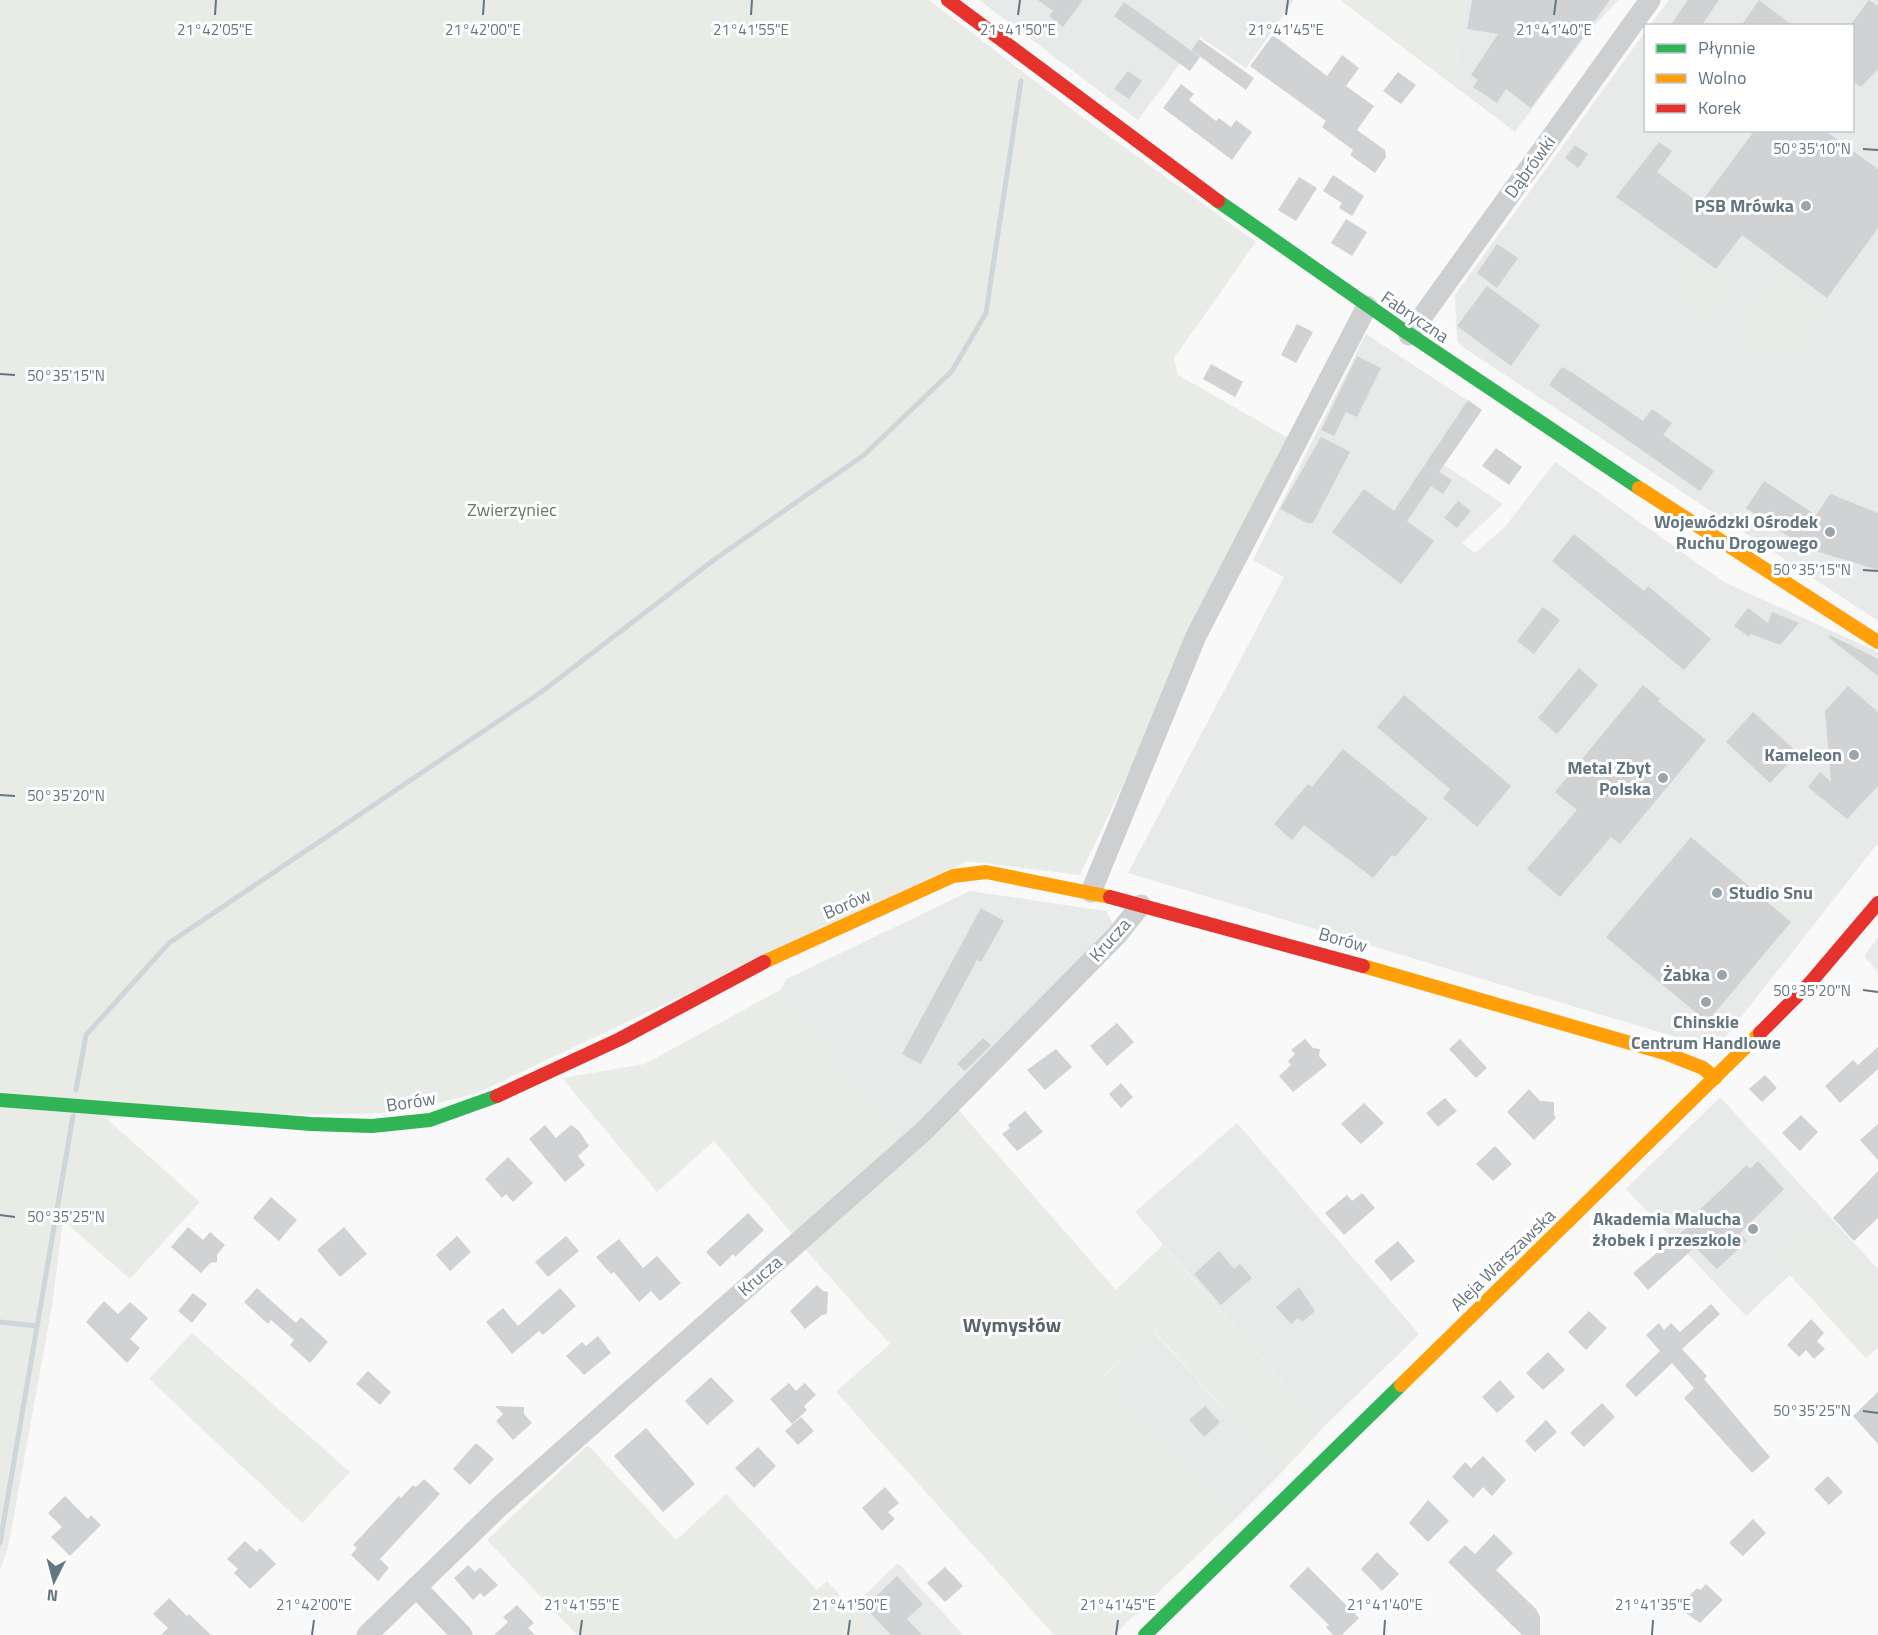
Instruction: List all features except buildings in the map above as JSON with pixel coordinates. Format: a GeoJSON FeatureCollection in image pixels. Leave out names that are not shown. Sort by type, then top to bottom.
{"type":"FeatureCollection","features":[{"type":"Feature","properties":{"kind":"street","name":"Fabryczna"},"geometry":{"type":"LineString","coordinates":[[948,0],[1042,72],[1409,335],[1560,437],[1878,642]]}},
{"type":"Feature","properties":{"kind":"street","name":"Dąbrówki"},"geometry":{"type":"LineString","coordinates":[[1409,335],[1650,0]]}},
{"type":"Feature","properties":{"kind":"street"},"geometry":{"type":"LineString","coordinates":[[1091,892],[1196,636],[1367,306]]}},
{"type":"Feature","properties":{"kind":"street","name":"Borów"},"geometry":{"type":"LineString","coordinates":[[0,1100],[104,1106],[312,1124],[372,1126],[430,1120],[512,1090],[620,1039],[778,955],[953,876],[986,872],[1091,892],[1275,940],[1654,1050],[1703,1068],[1715,1078]]}},
{"type":"Feature","properties":{"kind":"street","name":"Aleja Warszawska"},"geometry":{"type":"LineString","coordinates":[[1145,1635],[1715,1078],[1810,983],[1878,903]]}},
{"type":"Feature","properties":{"kind":"street","name":"Krucza"},"geometry":{"type":"LineString","coordinates":[[367,1635],[499,1507],[925,1130],[1117,935],[1141,905]]}},
{"type":"Feature","properties":{"kind":"street"},"geometry":{"type":"LineString","coordinates":[[416,1587],[462,1635]]}},
{"type":"Feature","properties":{"kind":"shaded area"},"geometry":{"type":"Polygon","coordinates":[[[979,0],[1294,0],[1246,68],[1200,37],[1138,120],[979,0]]]}},
{"type":"Feature","properties":{"kind":"shaded area"},"geometry":{"type":"Polygon","coordinates":[[[1467,0],[1619,0],[1592,28],[1515,132],[1454,86],[1467,0]]]}},
{"type":"Feature","properties":{"kind":"shaded area"},"geometry":{"type":"Polygon","coordinates":[[[1669,0],[1878,0],[1878,621],[1461,346],[1457,340],[1455,295],[1644,33],[1644,132],[1854,132],[1854,24],[1651,24],[1669,0]]]}},
{"type":"Feature","properties":{"kind":"shaded area"},"geometry":{"type":"Polygon","coordinates":[[[1366,334],[1482,410],[1444,465],[1503,504],[1462,543],[1475,553],[1505,527],[1555,462],[1724,582],[1878,652],[1878,843],[1716,1049],[1128,873],[1284,577],[1253,560],[1366,334]]]}},
{"type":"Feature","properties":{"kind":"shaded area"},"geometry":{"type":"Polygon","coordinates":[[[970,891],[1106,911],[1115,927],[899,1142],[780,990],[787,979],[970,891]]]}},
{"type":"Feature","properties":{"kind":"shaded area"},"geometry":{"type":"Polygon","coordinates":[[[1878,937],[1878,972],[1864,956],[1878,937]]]}},
{"type":"Feature","properties":{"kind":"shaded area","name":"Akademia Malucha żłobek i przeszkole"},"geometry":{"type":"Polygon","coordinates":[[[1720,1097],[1878,1269],[1878,1347],[1866,1358],[1790,1275],[1746,1316],[1626,1189],[1720,1097]]]}},
{"type":"Feature","properties":{"kind":"shaded area"},"geometry":{"type":"Polygon","coordinates":[[[1237,1123],[1419,1334],[1323,1428],[1135,1212],[1237,1123]]]}},
{"type":"Feature","properties":{"kind":"shaded area"},"geometry":{"type":"Polygon","coordinates":[[[1154,1332],[1281,1473],[1232,1522],[1104,1376],[1154,1332]]]}},
{"type":"Feature","properties":{"kind":"shaded area"},"geometry":{"type":"Polygon","coordinates":[[[898,1563],[963,1635],[877,1635],[851,1608],[898,1563]]]}},
{"type":"Feature","properties":{"kind":"green space","name":"Zwierzyniec"},"geometry":{"type":"Polygon","coordinates":[[[0,0],[929,0],[1074,111],[1256,242],[1174,358],[1178,375],[1288,438],[1080,875],[967,861],[475,1094],[394,1113],[106,1118],[200,1202],[130,1279],[63,1220],[52,1306],[8,1548],[0,1570],[0,0]]]}},
{"type":"Feature","properties":{"kind":"green space"},"geometry":{"type":"Polygon","coordinates":[[[1340,0],[1467,0],[1454,86],[1340,0]]]}},
{"type":"Feature","properties":{"kind":"green space"},"geometry":{"type":"Polygon","coordinates":[[[1689,257],[1736,292],[1719,312],[1698,315],[1680,303],[1683,298],[1675,288],[1676,277],[1689,257]]]}},
{"type":"Feature","properties":{"kind":"green space"},"geometry":{"type":"Polygon","coordinates":[[[1771,278],[1786,281],[1826,311],[1793,356],[1784,359],[1756,355],[1743,343],[1740,335],[1740,325],[1745,313],[1771,278]]]}},
{"type":"Feature","properties":{"kind":"green space"},"geometry":{"type":"Polygon","coordinates":[[[780,990],[899,1142],[793,1235],[714,1141],[657,1192],[562,1078],[645,1064],[780,990]]]}},
{"type":"Feature","properties":{"kind":"green space"},"geometry":{"type":"Polygon","coordinates":[[[955,1106],[1116,1290],[1163,1245],[1323,1428],[1281,1473],[1155,1332],[1104,1375],[1232,1522],[1114,1635],[1054,1635],[836,1392],[890,1344],[802,1246],[955,1106]]]}},
{"type":"Feature","properties":{"kind":"green space"},"geometry":{"type":"Polygon","coordinates":[[[1817,1222],[1878,1288],[1878,1347],[1866,1358],[1776,1260],[1817,1222]]]}},
{"type":"Feature","properties":{"kind":"green space"},"geometry":{"type":"Polygon","coordinates":[[[192,1333],[350,1472],[302,1523],[149,1379],[192,1333]]]}},
{"type":"Feature","properties":{"kind":"green space"},"geometry":{"type":"Polygon","coordinates":[[[588,1445],[676,1540],[726,1494],[817,1590],[827,1581],[877,1635],[577,1635],[487,1540],[588,1445]]]}},
{"type":"Feature","properties":{"kind":"waterway"},"geometry":{"type":"LineString","coordinates":[[76,1090],[86,1035],[169,943],[540,693],[715,559],[864,455],[952,371],[986,313],[1021,81]]}},
{"type":"Feature","properties":{"kind":"waterway"},"geometry":{"type":"LineString","coordinates":[[0,1543],[73,1116]]}},
{"type":"Feature","properties":{"kind":"waterway"},"geometry":{"type":"LineString","coordinates":[[0,1322],[37,1326]]}},
{"type":"Feature","properties":{"kind":"traffic: fast"},"geometry":{"type":"LineString","coordinates":[[1218,201],[1403,330],[1639,488]]}},
{"type":"Feature","properties":{"kind":"traffic: fast"},"geometry":{"type":"LineString","coordinates":[[0,1100],[311,1124],[372,1126],[430,1120],[497,1096]]}},
{"type":"Feature","properties":{"kind":"traffic: fast"},"geometry":{"type":"LineString","coordinates":[[1145,1635],[1401,1385]]}},
{"type":"Feature","properties":{"kind":"traffic: slow"},"geometry":{"type":"LineString","coordinates":[[1639,488],[1878,642]]}},
{"type":"Feature","properties":{"kind":"traffic: slow"},"geometry":{"type":"LineString","coordinates":[[764,962],[953,876],[986,872],[1110,897]]}},
{"type":"Feature","properties":{"kind":"traffic: slow"},"geometry":{"type":"LineString","coordinates":[[1363,966],[1665,1053],[1703,1068],[1715,1078]]}},
{"type":"Feature","properties":{"kind":"traffic: slow"},"geometry":{"type":"LineString","coordinates":[[1401,1385],[1760,1033]]}},
{"type":"Feature","properties":{"kind":"traffic: jam"},"geometry":{"type":"LineString","coordinates":[[948,0],[1218,201]]}},
{"type":"Feature","properties":{"kind":"traffic: jam"},"geometry":{"type":"LineString","coordinates":[[1110,897],[1363,966]]}},
{"type":"Feature","properties":{"kind":"traffic: jam"},"geometry":{"type":"LineString","coordinates":[[1760,1033],[1810,983],[1878,903]]}},
{"type":"Feature","properties":{"kind":"traffic: jam"},"geometry":{"type":"LineString","coordinates":[[497,1096],[620,1039],[764,962]]}},
{"type":"Feature","properties":{"kind":"place","name":"PSB Mrówka"},"geometry":{"type":"Point","coordinates":[1806,206]}},
{"type":"Feature","properties":{"kind":"place","name":"Wojewódzki Ośrodek Ruchu Drogowego"},"geometry":{"type":"Point","coordinates":[1830,532]}},
{"type":"Feature","properties":{"kind":"place","name":"Kameleon"},"geometry":{"type":"Point","coordinates":[1854,755]}},
{"type":"Feature","properties":{"kind":"place","name":"Metal Zbyt Polska"},"geometry":{"type":"Point","coordinates":[1663,778]}},
{"type":"Feature","properties":{"kind":"place","name":"Studio Snu"},"geometry":{"type":"Point","coordinates":[1717,893]}},
{"type":"Feature","properties":{"kind":"place","name":"Żabka"},"geometry":{"type":"Point","coordinates":[1722,975]}},
{"type":"Feature","properties":{"kind":"place","name":"Chinskie Centrum Handlowe"},"geometry":{"type":"Point","coordinates":[1706,1002]}},
{"type":"Feature","properties":{"kind":"place","name":"Akademia Malucha żłobek i przeszkole"},"geometry":{"type":"Point","coordinates":[1753,1229]}},
{"type":"Feature","properties":{"kind":"district","name":"Wymysłów"},"geometry":{"type":"Point","coordinates":[1012,1325]}}]}
